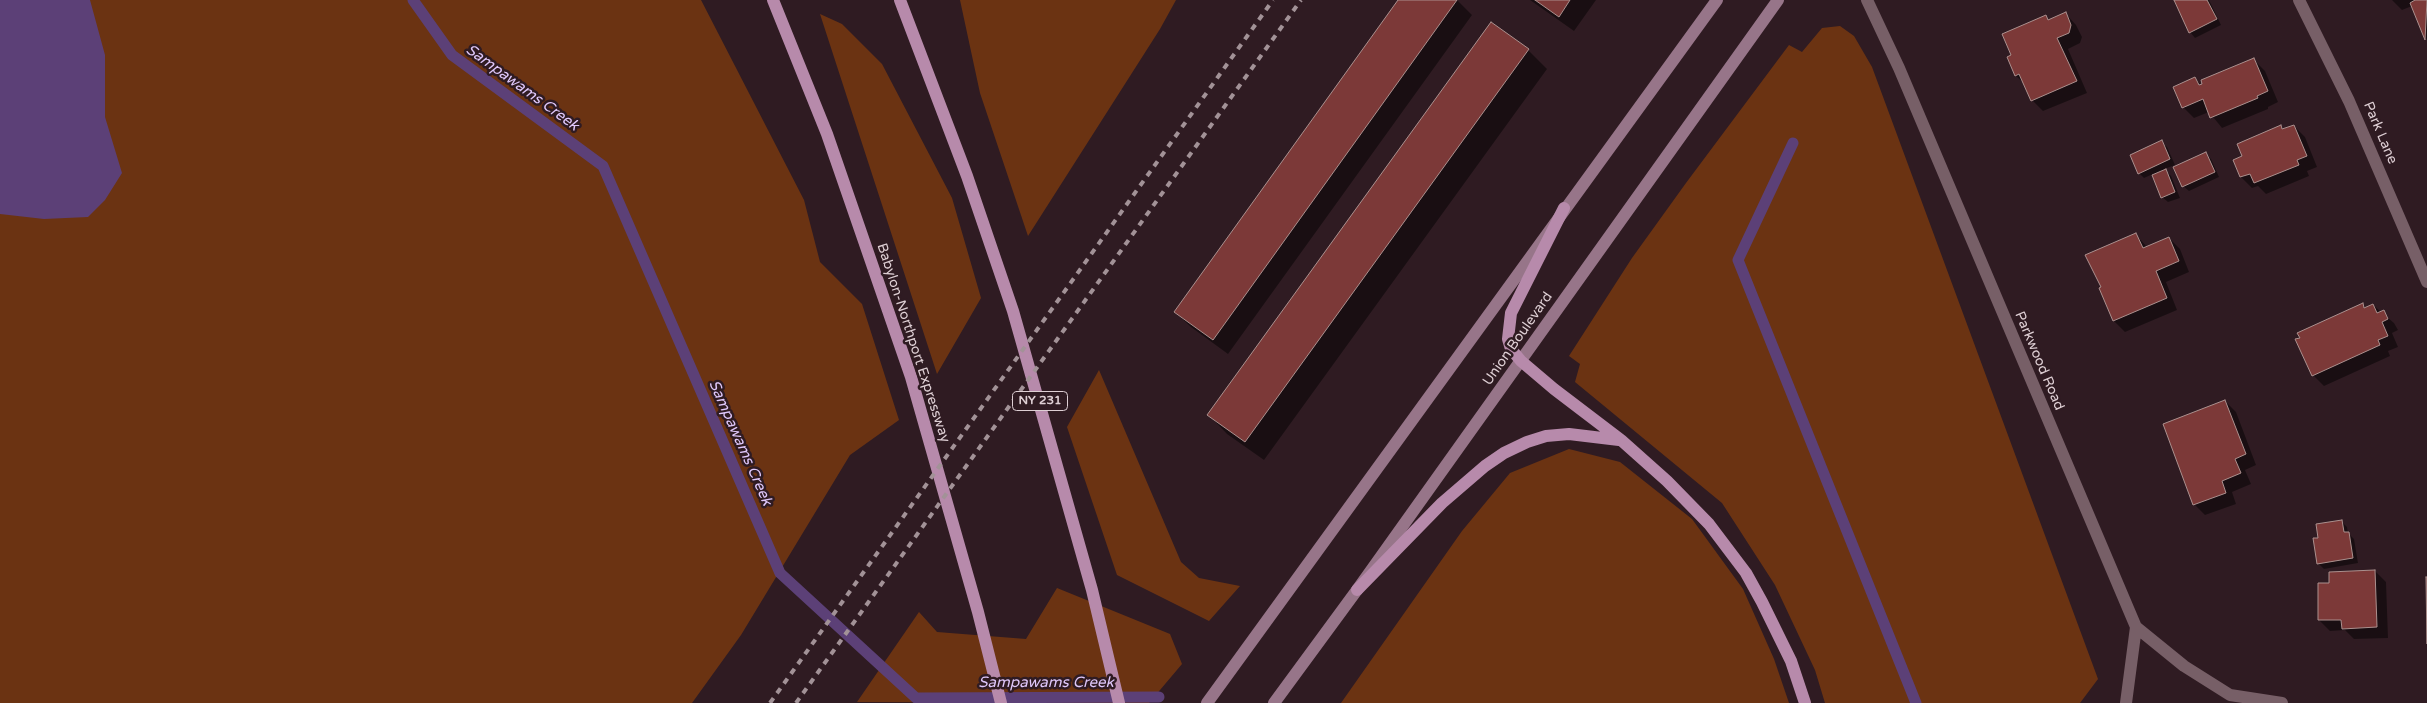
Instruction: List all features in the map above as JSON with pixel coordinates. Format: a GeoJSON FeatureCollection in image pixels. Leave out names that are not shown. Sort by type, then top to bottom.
{"type":"FeatureCollection","features":[{"type":"Feature","properties":{"kind":"main road","name":"Babylon-Northport Expressway"},"geometry":{"type":"LineString","coordinates":[[773,0],[824,125],[865,240],[913,386],[973,594],[1001,703]]}},
{"type":"Feature","properties":{"kind":"main road","name":"NY 231"},"geometry":{"type":"LineString","coordinates":[[900,0],[941,106],[986,232],[1033,377],[1092,590],[1119,703]]}},
{"type":"Feature","properties":{"kind":"main road"},"geometry":{"type":"LineString","coordinates":[[1207,703],[1564,208],[1717,0]]}},
{"type":"Feature","properties":{"kind":"main road","name":"Union Boulevard"},"geometry":{"type":"LineString","coordinates":[[1277,699],[1357,590],[1778,0]]}},
{"type":"Feature","properties":{"kind":"main road"},"geometry":{"type":"LineString","coordinates":[[1564,208],[1511,313],[1508,339],[1511,349],[1521,361],[1620,440],[1688,501],[1726,545],[1758,594],[1776,629],[1791,661],[1805,703]]}},
{"type":"Feature","properties":{"kind":"main road"},"geometry":{"type":"LineString","coordinates":[[1357,590],[1442,503],[1485,466],[1504,453],[1527,442],[1569,434],[1620,440]]}},
{"type":"Feature","properties":{"kind":"street","name":"Parkwood Road"},"geometry":{"type":"LineString","coordinates":[[1867,0],[1899,68],[2136,627],[2226,699],[2282,703]]}},
{"type":"Feature","properties":{"kind":"street","name":"Park Lane"},"geometry":{"type":"LineString","coordinates":[[2299,0],[2350,101],[2427,282]]}},
{"type":"Feature","properties":{"kind":"street"},"geometry":{"type":"LineString","coordinates":[[2126,703],[2136,627]]}},
{"type":"Feature","properties":{"kind":"shaded area"},"geometry":{"type":"Polygon","coordinates":[[[0,0],[701,0],[804,200],[820,262],[862,304],[899,420],[850,455],[741,635],[692,703],[0,703],[0,0]]]}},
{"type":"Feature","properties":{"kind":"shaded area"},"geometry":{"type":"Polygon","coordinates":[[[0,0],[90,0],[105,55],[105,117],[122,173],[105,200],[88,217],[44,219],[0,214],[0,0]]]}},
{"type":"Feature","properties":{"kind":"shaded area"},"geometry":{"type":"Polygon","coordinates":[[[960,0],[1176,0],[1160,29],[1028,236],[980,93],[960,0]]]}},
{"type":"Feature","properties":{"kind":"shaded area"},"geometry":{"type":"Polygon","coordinates":[[[820,14],[842,24],[882,64],[952,198],[981,298],[937,374],[820,14]]]}},
{"type":"Feature","properties":{"kind":"shaded area"},"geometry":{"type":"Polygon","coordinates":[[[1840,26],[1854,36],[1872,67],[2098,679],[2080,703],[1825,703],[1815,670],[1775,585],[1722,503],[1575,382],[1580,364],[1569,356],[1632,258],[1686,183],[1789,45],[1802,52],[1822,28],[1840,26]]]}},
{"type":"Feature","properties":{"kind":"shaded area"},"geometry":{"type":"Polygon","coordinates":[[[1099,370],[1181,562],[1199,578],[1240,586],[1209,621],[1117,575],[1067,427],[1099,370]]]}},
{"type":"Feature","properties":{"kind":"shaded area"},"geometry":{"type":"Polygon","coordinates":[[[1569,449],[1620,462],[1692,519],[1743,589],[1774,659],[1789,703],[1341,703],[1462,531],[1510,473],[1569,449]]]}},
{"type":"Feature","properties":{"kind":"shaded area"},"geometry":{"type":"Polygon","coordinates":[[[1057,588],[1170,634],[1182,664],[1149,703],[857,702],[919,612],[937,632],[1026,639],[1057,588]]]}},
{"type":"Feature","properties":{"kind":"building"},"geometry":{"type":"Polygon","coordinates":[[[1398,0],[1457,0],[1213,340],[1174,312],[1398,0]]]}},
{"type":"Feature","properties":{"kind":"building"},"geometry":{"type":"Polygon","coordinates":[[[1535,0],[1570,0],[1559,17],[1535,0]]]}},
{"type":"Feature","properties":{"kind":"building"},"geometry":{"type":"Polygon","coordinates":[[[2174,0],[2207,0],[2217,19],[2189,33],[2174,0]]]}},
{"type":"Feature","properties":{"kind":"building"},"geometry":{"type":"Polygon","coordinates":[[[2415,0],[2427,0],[2425,40],[2410,3],[2415,0]]]}},
{"type":"Feature","properties":{"kind":"building"},"geometry":{"type":"Polygon","coordinates":[[[2066,12],[2071,25],[2069,33],[2057,38],[2077,81],[2031,101],[2019,74],[2015,76],[2007,57],[2011,55],[2002,34],[2046,15],[2048,20],[2066,12]]]}},
{"type":"Feature","properties":{"kind":"building"},"geometry":{"type":"Polygon","coordinates":[[[1491,22],[1529,49],[1245,442],[1207,415],[1491,22]]]}},
{"type":"Feature","properties":{"kind":"building"},"geometry":{"type":"Polygon","coordinates":[[[2254,58],[2268,91],[2257,96],[2258,98],[2210,118],[2203,99],[2182,108],[2173,87],[2195,77],[2199,85],[2202,84],[2201,80],[2254,58]]]}},
{"type":"Feature","properties":{"kind":"building"},"geometry":{"type":"Polygon","coordinates":[[[2281,125],[2282,129],[2294,125],[2307,156],[2297,160],[2299,165],[2254,183],[2250,174],[2240,177],[2233,160],[2242,156],[2237,144],[2281,125]]]}},
{"type":"Feature","properties":{"kind":"building"},"geometry":{"type":"Polygon","coordinates":[[[2162,140],[2170,159],[2138,174],[2130,155],[2162,140]]]}},
{"type":"Feature","properties":{"kind":"building"},"geometry":{"type":"Polygon","coordinates":[[[2206,152],[2215,172],[2182,187],[2173,167],[2206,152]]]}},
{"type":"Feature","properties":{"kind":"building"},"geometry":{"type":"Polygon","coordinates":[[[2166,169],[2175,192],[2161,198],[2152,175],[2166,169]]]}},
{"type":"Feature","properties":{"kind":"building"},"geometry":{"type":"Polygon","coordinates":[[[2136,233],[2143,248],[2169,237],[2179,261],[2156,271],[2167,298],[2113,321],[2099,288],[2101,287],[2085,255],[2136,233]]]}},
{"type":"Feature","properties":{"kind":"building"},"geometry":{"type":"Polygon","coordinates":[[[2363,303],[2364,308],[2373,304],[2377,313],[2384,310],[2388,319],[2382,322],[2388,336],[2378,340],[2380,345],[2312,376],[2295,339],[2300,338],[2297,333],[2363,303]]]}},
{"type":"Feature","properties":{"kind":"building"},"geometry":{"type":"Polygon","coordinates":[[[2225,400],[2246,454],[2235,459],[2241,473],[2222,481],[2226,493],[2193,505],[2163,424],[2225,400]]]}},
{"type":"Feature","properties":{"kind":"building"},"geometry":{"type":"Polygon","coordinates":[[[2342,520],[2344,532],[2349,532],[2353,558],[2317,564],[2313,538],[2318,538],[2316,524],[2342,520]]]}},
{"type":"Feature","properties":{"kind":"building"},"geometry":{"type":"Polygon","coordinates":[[[2375,570],[2377,627],[2342,629],[2341,620],[2318,620],[2318,583],[2329,583],[2329,572],[2375,570]]]}},
{"type":"Feature","properties":{"kind":"building"},"geometry":{"type":"Polygon","coordinates":[[[2426,577],[2427,577],[2427,644],[2426,577]]]}},
{"type":"Feature","properties":{"kind":"waterway","name":"Sampawams Creek"},"geometry":{"type":"LineString","coordinates":[[413,0],[452,55],[603,166],[780,573],[916,698],[1159,697]]}},
{"type":"Feature","properties":{"kind":"waterway"},"geometry":{"type":"LineString","coordinates":[[1793,143],[1738,260],[1916,703]]}},
{"type":"Feature","properties":{"kind":"railway"},"geometry":{"type":"LineString","coordinates":[[770,703],[1273,0]]}},
{"type":"Feature","properties":{"kind":"railway"},"geometry":{"type":"LineString","coordinates":[[796,703],[1301,0]]}}]}
